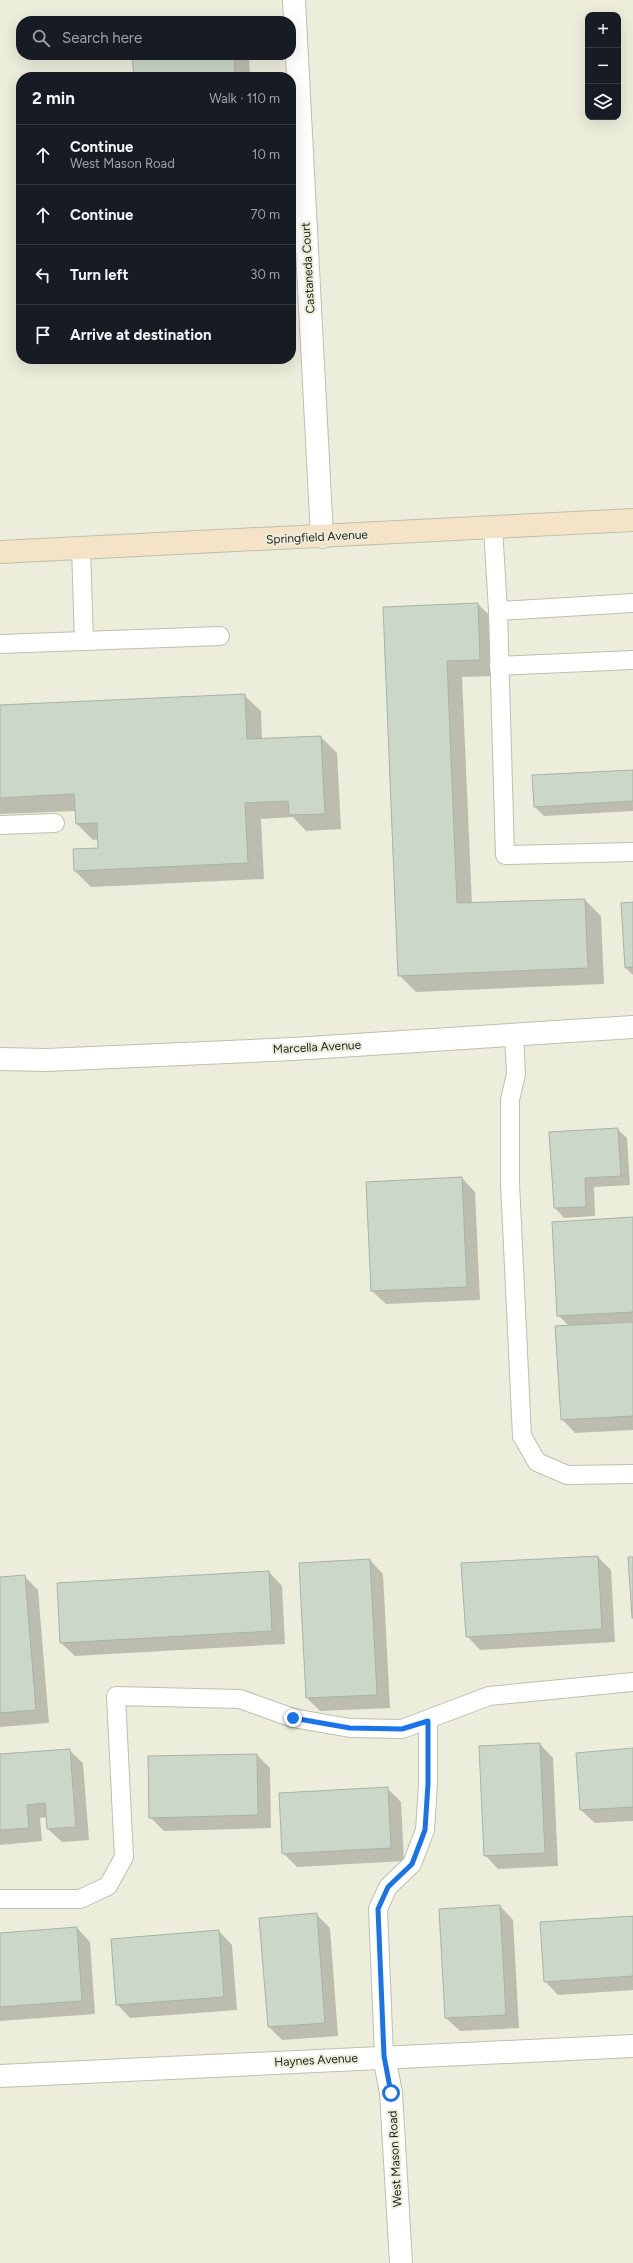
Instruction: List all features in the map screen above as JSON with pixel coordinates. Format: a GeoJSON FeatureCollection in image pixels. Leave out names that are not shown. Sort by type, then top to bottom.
{"type":"FeatureCollection","features":[{"type":"Feature","properties":{"kind":"main road","name":"Springfield Avenue"},"geometry":{"type":"LineString","coordinates":[[0,552],[322,537],[633,520]]}},
{"type":"Feature","properties":{"kind":"street","name":"Castaneda Court"},"geometry":{"type":"LineString","coordinates":[[294,0],[295,16]]}},
{"type":"Feature","properties":{"kind":"street","name":"Castaneda Court"},"geometry":{"type":"LineString","coordinates":[[296,38],[322,537]]}},
{"type":"Feature","properties":{"kind":"street","name":"Marcella Avenue"},"geometry":{"type":"LineString","coordinates":[[0,1059],[46,1060],[293,1049],[633,1027]]}},
{"type":"Feature","properties":{"kind":"street","name":"Haynes Avenue"},"geometry":{"type":"LineString","coordinates":[[0,2076],[384,2056],[633,2046]]}},
{"type":"Feature","properties":{"kind":"street","name":"West Mason Road"},"geometry":{"type":"LineString","coordinates":[[384,2056],[391,2093],[401,2263]]}},
{"type":"Feature","properties":{"kind":"lane"},"geometry":{"type":"LineString","coordinates":[[493,527],[498,611],[505,855],[633,852]]}},
{"type":"Feature","properties":{"kind":"lane"},"geometry":{"type":"LineString","coordinates":[[81,548],[84,641]]}},
{"type":"Feature","properties":{"kind":"lane"},"geometry":{"type":"LineString","coordinates":[[498,611],[633,603]]}},
{"type":"Feature","properties":{"kind":"lane"},"geometry":{"type":"LineString","coordinates":[[0,644],[220,636]]}},
{"type":"Feature","properties":{"kind":"lane"},"geometry":{"type":"LineString","coordinates":[[499,666],[633,660]]}},
{"type":"Feature","properties":{"kind":"lane"},"geometry":{"type":"LineString","coordinates":[[0,825],[55,823]]}},
{"type":"Feature","properties":{"kind":"lane"},"geometry":{"type":"LineString","coordinates":[[514,1034],[516,1074],[510,1100],[510,1183],[522,1436],[537,1462],[567,1475],[633,1474]]}},
{"type":"Feature","properties":{"kind":"lane"},"geometry":{"type":"LineString","coordinates":[[0,1899],[80,1898],[108,1886],[124,1857],[116,1696],[240,1699],[293,1718],[350,1728],[402,1729],[428,1721],[489,1696],[633,1682]]}},
{"type":"Feature","properties":{"kind":"lane"},"geometry":{"type":"LineString","coordinates":[[384,2056],[378,1909],[388,1887],[412,1864],[425,1830],[428,1784],[428,1721]]}},
{"type":"Feature","properties":{"kind":"building"},"geometry":{"type":"Polygon","coordinates":[[[132,60],[234,60],[235,72],[134,72],[132,60]]]}},
{"type":"Feature","properties":{"kind":"building"},"geometry":{"type":"Polygon","coordinates":[[[478,603],[480,660],[447,661],[457,903],[585,899],[588,968],[398,976],[383,607],[478,603]]]}},
{"type":"Feature","properties":{"kind":"building"},"geometry":{"type":"Polygon","coordinates":[[[245,694],[247,739],[321,736],[325,814],[289,815],[288,801],[245,803],[248,863],[74,871],[73,849],[98,848],[97,823],[76,824],[74,794],[0,798],[0,705],[245,694]]]}},
{"type":"Feature","properties":{"kind":"building"},"geometry":{"type":"Polygon","coordinates":[[[633,770],[633,801],[534,807],[532,775],[633,770]]]}},
{"type":"Feature","properties":{"kind":"building"},"geometry":{"type":"Polygon","coordinates":[[[633,902],[633,967],[625,968],[621,903],[633,902]]]}},
{"type":"Feature","properties":{"kind":"building"},"geometry":{"type":"Polygon","coordinates":[[[618,1128],[621,1176],[585,1178],[586,1207],[554,1208],[549,1132],[618,1128]]]}},
{"type":"Feature","properties":{"kind":"building"},"geometry":{"type":"Polygon","coordinates":[[[462,1177],[467,1287],[371,1291],[366,1182],[462,1177]]]}},
{"type":"Feature","properties":{"kind":"building"},"geometry":{"type":"Polygon","coordinates":[[[633,1217],[633,1312],[557,1316],[552,1222],[633,1217]]]}},
{"type":"Feature","properties":{"kind":"building"},"geometry":{"type":"Polygon","coordinates":[[[633,1322],[633,1416],[561,1420],[555,1326],[633,1322]]]}},
{"type":"Feature","properties":{"kind":"building"},"geometry":{"type":"Polygon","coordinates":[[[598,1556],[602,1629],[466,1637],[461,1563],[598,1556]]]}},
{"type":"Feature","properties":{"kind":"building"},"geometry":{"type":"Polygon","coordinates":[[[628,1557],[633,1557],[633,1618],[632,1618],[628,1557]]]}},
{"type":"Feature","properties":{"kind":"building"},"geometry":{"type":"Polygon","coordinates":[[[370,1559],[377,1695],[306,1698],[299,1563],[370,1559]]]}},
{"type":"Feature","properties":{"kind":"building"},"geometry":{"type":"Polygon","coordinates":[[[269,1571],[272,1631],[60,1643],[57,1583],[269,1571]]]}},
{"type":"Feature","properties":{"kind":"building"},"geometry":{"type":"Polygon","coordinates":[[[25,1575],[36,1710],[0,1713],[0,1577],[25,1575]]]}},
{"type":"Feature","properties":{"kind":"building"},"geometry":{"type":"Polygon","coordinates":[[[540,1743],[545,1853],[484,1856],[479,1746],[540,1743]]]}},
{"type":"Feature","properties":{"kind":"building"},"geometry":{"type":"Polygon","coordinates":[[[633,1748],[633,1807],[580,1810],[576,1753],[633,1748]]]}},
{"type":"Feature","properties":{"kind":"building"},"geometry":{"type":"Polygon","coordinates":[[[70,1749],[76,1827],[47,1829],[45,1803],[27,1805],[29,1828],[0,1830],[0,1754],[70,1749]]]}},
{"type":"Feature","properties":{"kind":"building"},"geometry":{"type":"Polygon","coordinates":[[[257,1754],[258,1815],[149,1818],[148,1756],[257,1754]]]}},
{"type":"Feature","properties":{"kind":"building"},"geometry":{"type":"Polygon","coordinates":[[[388,1787],[391,1848],[282,1854],[279,1793],[388,1787]]]}},
{"type":"Feature","properties":{"kind":"building"},"geometry":{"type":"Polygon","coordinates":[[[500,1905],[506,2015],[445,2018],[439,1909],[500,1905]]]}},
{"type":"Feature","properties":{"kind":"building"},"geometry":{"type":"Polygon","coordinates":[[[317,1913],[325,2023],[268,2027],[259,1918],[317,1913]]]}},
{"type":"Feature","properties":{"kind":"building"},"geometry":{"type":"Polygon","coordinates":[[[633,1916],[633,1976],[544,1982],[540,1922],[633,1916]]]}},
{"type":"Feature","properties":{"kind":"building"},"geometry":{"type":"Polygon","coordinates":[[[77,1927],[82,2001],[0,2007],[0,1933],[77,1927]]]}},
{"type":"Feature","properties":{"kind":"building"},"geometry":{"type":"Polygon","coordinates":[[[219,1930],[224,1997],[116,2005],[111,1939],[219,1930]]]}},
{"type":"Feature","properties":{"kind":"route"},"geometry":{"type":"LineString","coordinates":[[293,1718],[350,1728],[402,1729],[428,1721],[428,1784],[425,1830],[412,1864],[388,1887],[378,1909],[384,2056],[391,2093]]}}]}
